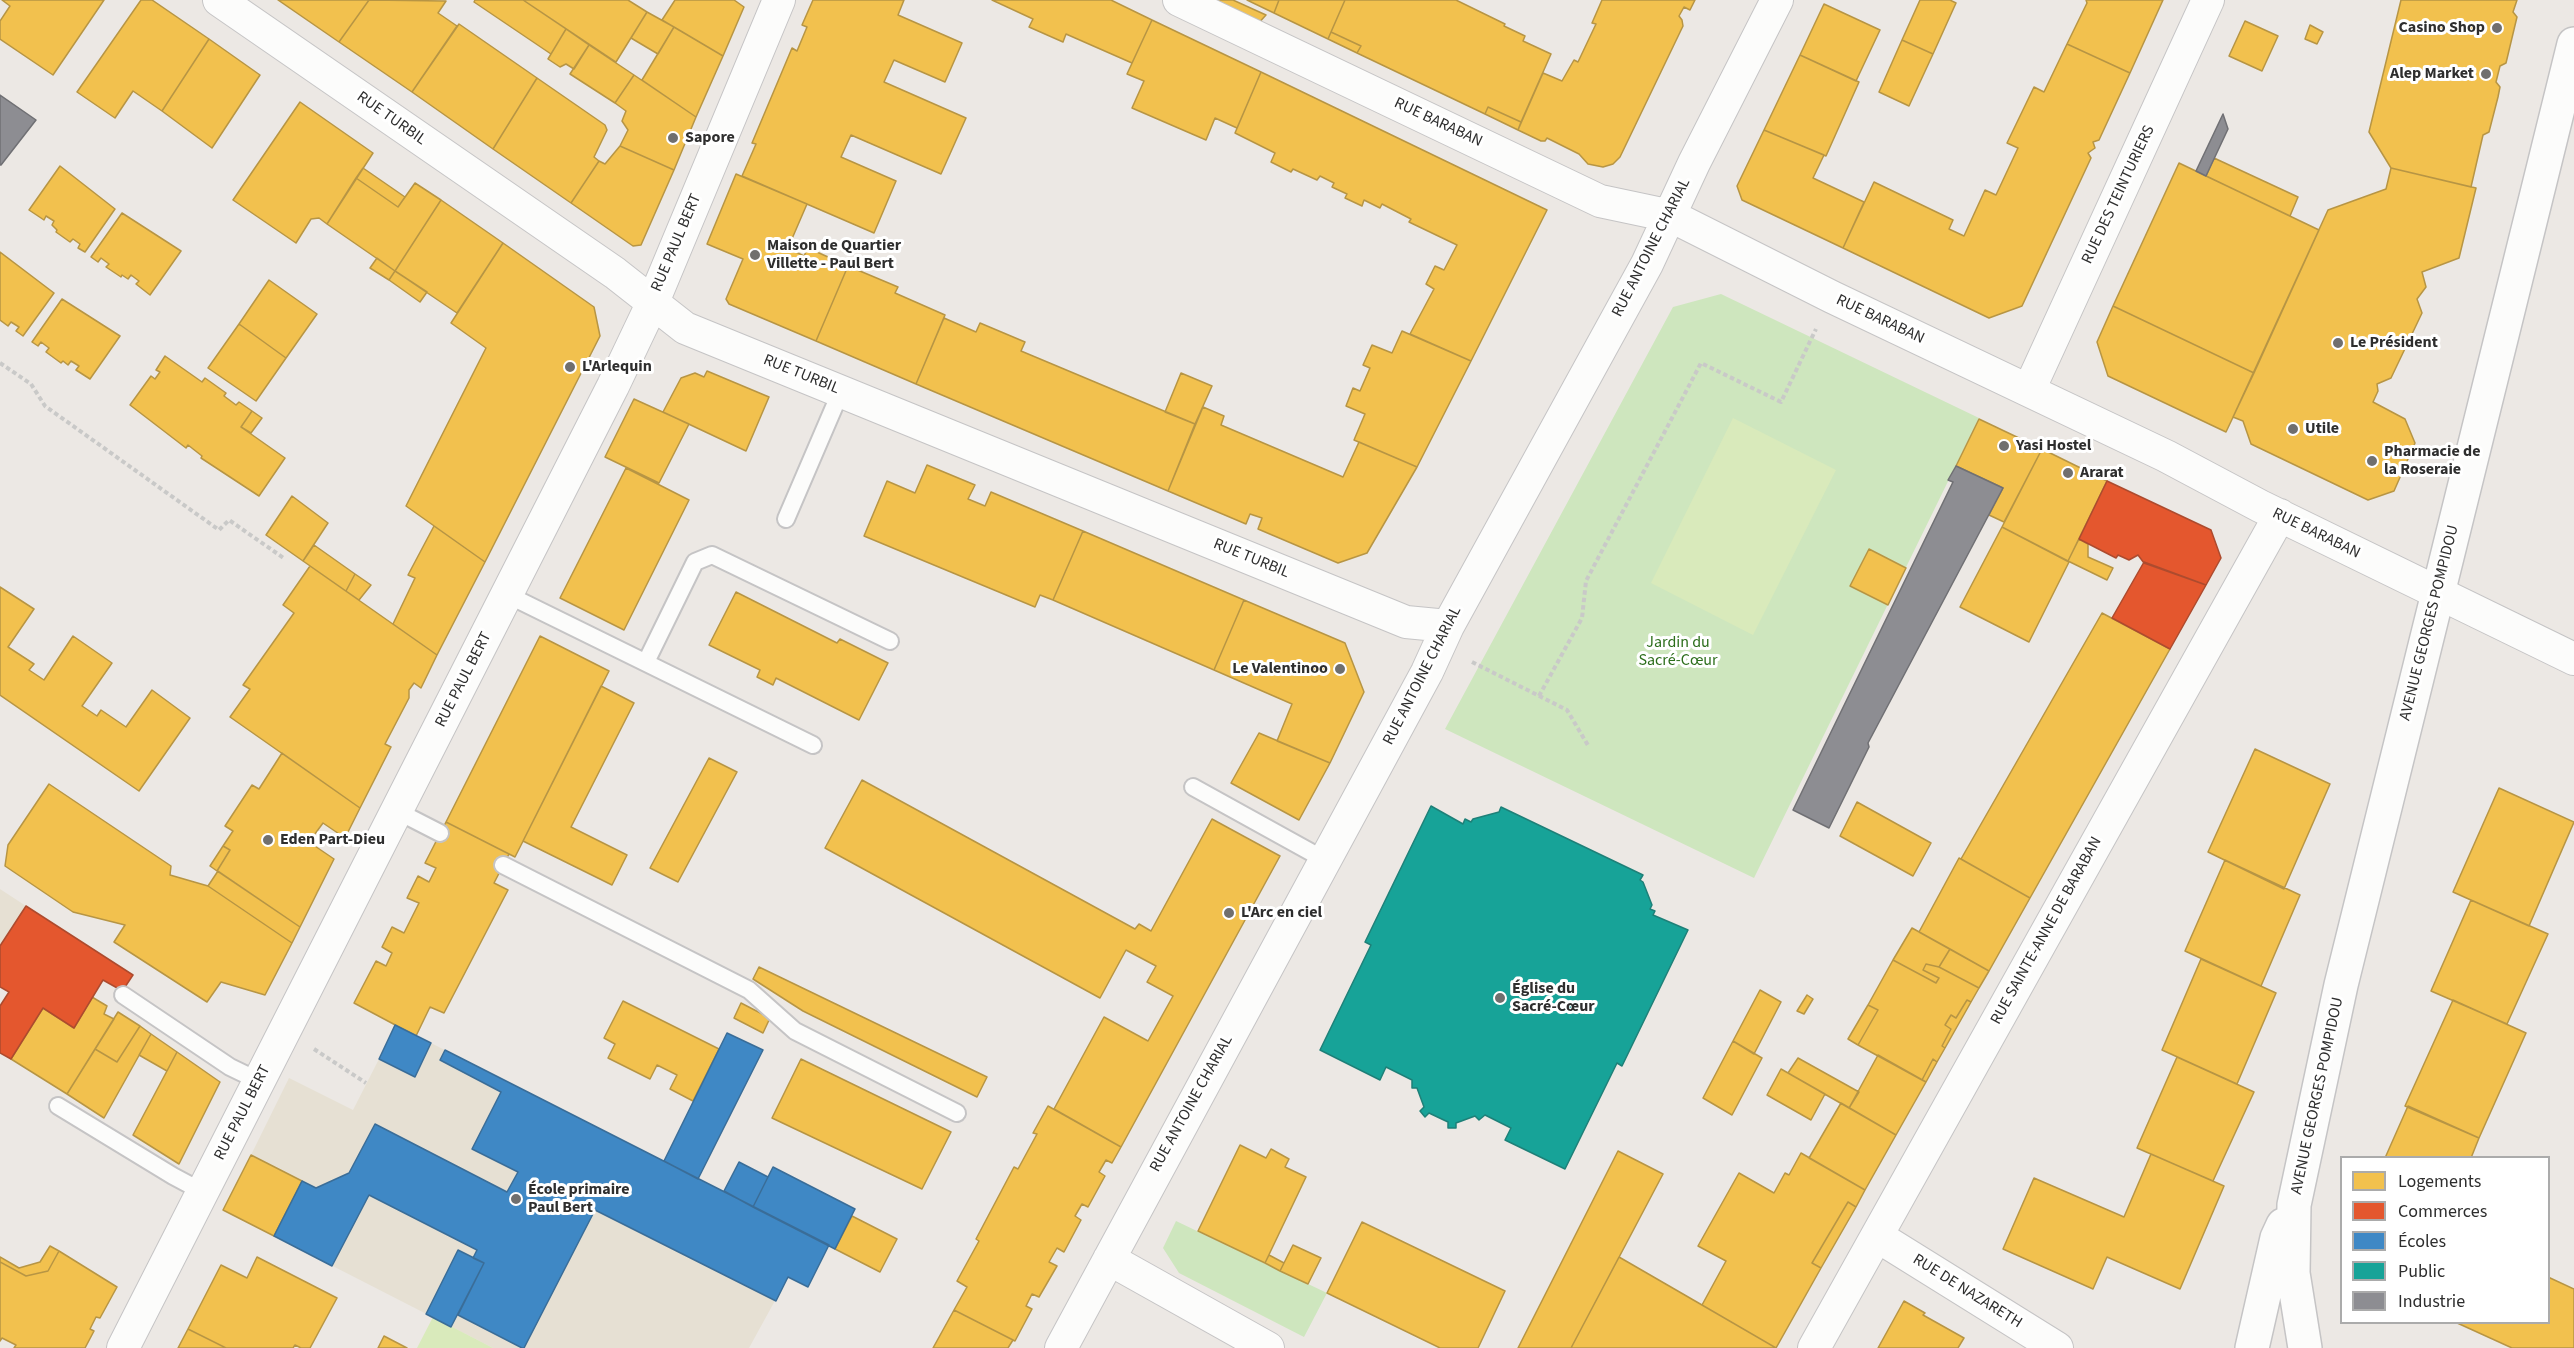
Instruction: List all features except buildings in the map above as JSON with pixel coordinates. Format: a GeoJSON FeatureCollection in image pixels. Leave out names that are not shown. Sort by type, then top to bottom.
{"type":"FeatureCollection","features":[{"type":"Feature","properties":{"kind":"street","name":"RUE TURBIL"},"geometry":{"type":"LineString","coordinates":[[219,0],[615,273],[686,328],[1406,622],[1448,626]]}},
{"type":"Feature","properties":{"kind":"street","name":"RUE PAUL BERT"},"geometry":{"type":"LineString","coordinates":[[123,1348],[613,386],[653,302],[779,0]]}},
{"type":"Feature","properties":{"kind":"street","name":"RUE BARABAN"},"geometry":{"type":"LineString","coordinates":[[1179,0],[1600,201],[1671,216],[1832,297],[2166,456],[2280,515],[2574,659]]}},
{"type":"Feature","properties":{"kind":"street","name":"RUE ANTOINE CHARIAL"},"geometry":{"type":"LineString","coordinates":[[1061,1348],[1427,672],[1448,626],[1647,264],[1694,163],[1777,0]]}},
{"type":"Feature","properties":{"kind":"street","name":"RUE DES TEINTURIERS"},"geometry":{"type":"LineString","coordinates":[[2029,390],[2208,0]]}},
{"type":"Feature","properties":{"kind":"street","name":"AVENUE GEORGES POMPIDOU"},"geometry":{"type":"LineString","coordinates":[[2294,1205],[2341,985],[2574,44]]}},
{"type":"Feature","properties":{"kind":"street","name":"RUE SAINTE-ANNE DE BARABAN"},"geometry":{"type":"LineString","coordinates":[[1814,1348],[2280,515]]}},
{"type":"Feature","properties":{"kind":"street"},"geometry":{"type":"LineString","coordinates":[[2252,1348],[2277,1238],[2294,1205]]}},
{"type":"Feature","properties":{"kind":"street"},"geometry":{"type":"LineString","coordinates":[[2294,1205],[2293,1273],[2306,1348]]}},
{"type":"Feature","properties":{"kind":"street","name":"RUE DE NAZARETH"},"geometry":{"type":"LineString","coordinates":[[1877,1236],[2057,1348]]}},
{"type":"Feature","properties":{"kind":"street"},"geometry":{"type":"LineString","coordinates":[[1109,1259],[1268,1348]]}},
{"type":"Feature","properties":{"kind":"lane"},"geometry":{"type":"LineString","coordinates":[[786,519],[841,391]]}},
{"type":"Feature","properties":{"kind":"lane"},"geometry":{"type":"LineString","coordinates":[[646,662],[695,561],[712,555],[890,641]]}},
{"type":"Feature","properties":{"kind":"lane"},"geometry":{"type":"LineString","coordinates":[[508,594],[813,745]]}},
{"type":"Feature","properties":{"kind":"lane"},"geometry":{"type":"LineString","coordinates":[[1193,787],[1325,860]]}},
{"type":"Feature","properties":{"kind":"lane"},"geometry":{"type":"LineString","coordinates":[[397,811],[440,833]]}},
{"type":"Feature","properties":{"kind":"lane"},"geometry":{"type":"LineString","coordinates":[[503,865],[749,990],[795,1031],[957,1113]]}},
{"type":"Feature","properties":{"kind":"lane"},"geometry":{"type":"LineString","coordinates":[[123,995],[230,1067],[260,1081]]}},
{"type":"Feature","properties":{"kind":"lane"},"geometry":{"type":"LineString","coordinates":[[58,1106],[203,1192]]}},
{"type":"Feature","properties":{"kind":"path"},"geometry":{"type":"LineString","coordinates":[[1539,696],[1581,618],[1586,581],[1701,363],[1781,402],[1832,297]]}},
{"type":"Feature","properties":{"kind":"path"},"geometry":{"type":"LineString","coordinates":[[0,363],[31,384],[45,406],[219,530],[229,520],[285,559]]}},
{"type":"Feature","properties":{"kind":"path"},"geometry":{"type":"LineString","coordinates":[[1468,660],[1566,710],[1589,747]]}},
{"type":"Feature","properties":{"kind":"path"},"geometry":{"type":"LineString","coordinates":[[312,1048],[366,1083]]}},
{"type":"Feature","properties":{"kind":"shaded area"},"geometry":{"type":"Polygon","coordinates":[[[0,889],[26,906],[0,946],[0,889]]]}},
{"type":"Feature","properties":{"kind":"shaded area","name":"École primaire Paul Bert"},"geometry":{"type":"Polygon","coordinates":[[[431,1043],[829,1245],[808,1287],[788,1277],[749,1348],[493,1348],[274,1236],[302,1181],[251,1155],[289,1078],[353,1110],[379,1059],[415,1077],[431,1043]]]}},
{"type":"Feature","properties":{"kind":"green space","name":"Jardin du Sacré-Cœur"},"geometry":{"type":"Polygon","coordinates":[[[1721,294],[1979,418],[1754,878],[1445,729],[1673,307],[1721,294]]]}},
{"type":"Feature","properties":{"kind":"green space"},"geometry":{"type":"Polygon","coordinates":[[[1733,418],[1836,470],[1753,635],[1651,583],[1733,418]]]}},
{"type":"Feature","properties":{"kind":"green space"},"geometry":{"type":"Polygon","coordinates":[[[1176,1221],[1327,1293],[1304,1337],[1179,1273],[1163,1248],[1176,1221]]]}},
{"type":"Feature","properties":{"kind":"green space"},"geometry":{"type":"Polygon","coordinates":[[[433,1317],[493,1348],[417,1348],[433,1317]]]}},
{"type":"Feature","properties":{"kind":"place","name":"Casino Shop"},"geometry":{"type":"Point","coordinates":[2497,28]}},
{"type":"Feature","properties":{"kind":"place","name":"Alep Market"},"geometry":{"type":"Point","coordinates":[2486,74]}},
{"type":"Feature","properties":{"kind":"place","name":"Sapore"},"geometry":{"type":"Point","coordinates":[673,138]}},
{"type":"Feature","properties":{"kind":"place","name":"Maison de Quartier Villette - Paul Bert"},"geometry":{"type":"Point","coordinates":[755,255]}},
{"type":"Feature","properties":{"kind":"place","name":"Le Président"},"geometry":{"type":"Point","coordinates":[2338,343]}},
{"type":"Feature","properties":{"kind":"place","name":"L'Arlequin"},"geometry":{"type":"Point","coordinates":[570,367]}},
{"type":"Feature","properties":{"kind":"place","name":"Utile"},"geometry":{"type":"Point","coordinates":[2293,429]}},
{"type":"Feature","properties":{"kind":"place","name":"Yasi Hostel"},"geometry":{"type":"Point","coordinates":[2004,446]}},
{"type":"Feature","properties":{"kind":"place","name":"Pharmacie de la Roseraie"},"geometry":{"type":"Point","coordinates":[2372,461]}},
{"type":"Feature","properties":{"kind":"place","name":"Ararat"},"geometry":{"type":"Point","coordinates":[2068,473]}},
{"type":"Feature","properties":{"kind":"place","name":"Le Valentinoo"},"geometry":{"type":"Point","coordinates":[1340,669]}},
{"type":"Feature","properties":{"kind":"place","name":"Eden Part-Dieu"},"geometry":{"type":"Point","coordinates":[268,840]}},
{"type":"Feature","properties":{"kind":"place","name":"L'Arc en ciel"},"geometry":{"type":"Point","coordinates":[1229,913]}},
{"type":"Feature","properties":{"kind":"place","name":"Église du Sacré-Cœur"},"geometry":{"type":"Point","coordinates":[1500,998]}},
{"type":"Feature","properties":{"kind":"place","name":"École primaire Paul Bert"},"geometry":{"type":"Point","coordinates":[516,1199]}}]}
